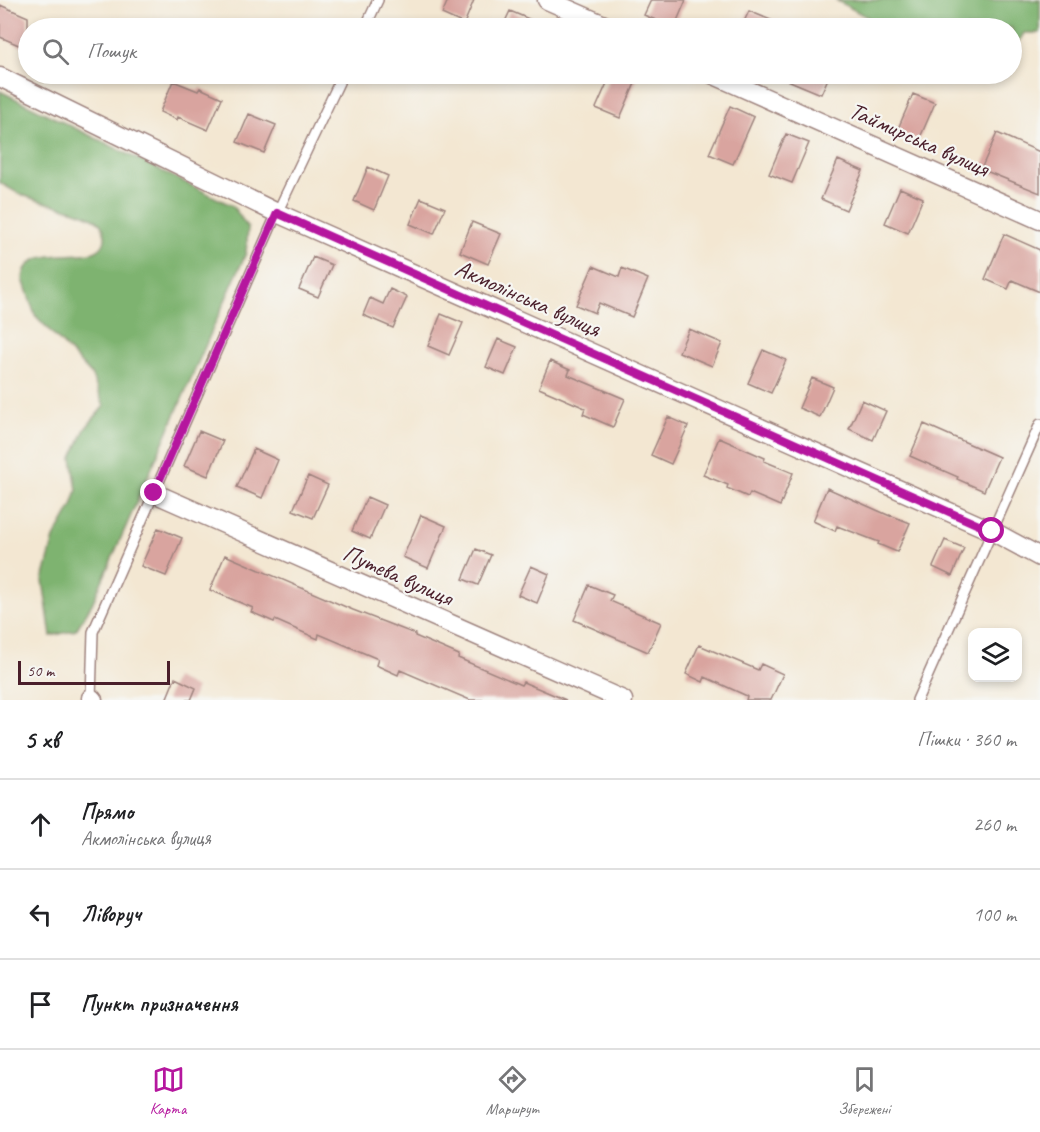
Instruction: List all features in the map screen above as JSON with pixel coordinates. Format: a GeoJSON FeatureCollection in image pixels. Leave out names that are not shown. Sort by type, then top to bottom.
{"type":"FeatureCollection","features":[{"type":"Feature","properties":{"kind":"street"},"geometry":{"type":"LineString","coordinates":[[547,0],[588,18]]}},
{"type":"Feature","properties":{"kind":"street","name":"Акмолiнська вулиця"},"geometry":{"type":"LineString","coordinates":[[0,77],[277,213],[992,531],[1040,557]]}},
{"type":"Feature","properties":{"kind":"street","name":"Таймирська вулиця"},"geometry":{"type":"LineString","coordinates":[[734,84],[1040,220]]}},
{"type":"Feature","properties":{"kind":"street","name":"Путева вулиця"},"geometry":{"type":"LineString","coordinates":[[154,493],[623,700]]}},
{"type":"Feature","properties":{"kind":"lane"},"geometry":{"type":"LineString","coordinates":[[370,18],[378,0]]}},
{"type":"Feature","properties":{"kind":"lane"},"geometry":{"type":"LineString","coordinates":[[92,699],[93,632],[277,213],[338,84]]}},
{"type":"Feature","properties":{"kind":"lane"},"geometry":{"type":"LineString","coordinates":[[917,700],[1040,424]]}},
{"type":"Feature","properties":{"kind":"green space"},"geometry":{"type":"Polygon","coordinates":[[[836,0],[1040,0],[1040,33],[1024,33],[1022,37],[1022,18],[869,18],[836,0]]]}},
{"type":"Feature","properties":{"kind":"green space"},"geometry":{"type":"Polygon","coordinates":[[[0,91],[233,206],[248,228],[246,253],[92,604],[76,630],[51,636],[43,580],[54,538],[72,506],[77,490],[72,458],[85,429],[104,406],[91,374],[35,315],[23,279],[26,269],[32,262],[41,258],[85,254],[100,249],[105,234],[100,224],[91,217],[25,196],[0,183],[0,91]]]}},
{"type":"Feature","properties":{"kind":"building"},"geometry":{"type":"Polygon","coordinates":[[[448,0],[474,0],[466,18],[451,18],[442,14],[448,0]]]}},
{"type":"Feature","properties":{"kind":"building"},"geometry":{"type":"Polygon","coordinates":[[[651,0],[686,0],[678,18],[651,18],[644,15],[651,0]]]}},
{"type":"Feature","properties":{"kind":"building"},"geometry":{"type":"Polygon","coordinates":[[[0,5],[28,17],[18,18],[18,45],[0,37],[0,5]]]}},
{"type":"Feature","properties":{"kind":"building"},"geometry":{"type":"Polygon","coordinates":[[[510,11],[526,18],[507,18],[510,11]]]}},
{"type":"Feature","properties":{"kind":"building"},"geometry":{"type":"Polygon","coordinates":[[[749,11],[766,18],[746,18],[749,11]]]}},
{"type":"Feature","properties":{"kind":"building"},"geometry":{"type":"Polygon","coordinates":[[[172,84],[180,84],[198,91],[200,88],[222,98],[208,130],[160,112],[172,84]]]}},
{"type":"Feature","properties":{"kind":"building"},"geometry":{"type":"Polygon","coordinates":[[[607,84],[635,84],[620,118],[596,108],[607,84]]]}},
{"type":"Feature","properties":{"kind":"building"},"geometry":{"type":"Polygon","coordinates":[[[797,84],[826,84],[821,94],[797,84]]]}},
{"type":"Feature","properties":{"kind":"building"},"geometry":{"type":"Polygon","coordinates":[[[913,94],[935,103],[919,140],[897,131],[913,94]]]}},
{"type":"Feature","properties":{"kind":"building"},"geometry":{"type":"Polygon","coordinates":[[[730,106],[754,117],[733,164],[709,154],[730,106]]]}},
{"type":"Feature","properties":{"kind":"building"},"geometry":{"type":"Polygon","coordinates":[[[249,114],[276,125],[264,153],[237,142],[249,114]]]}},
{"type":"Feature","properties":{"kind":"building"},"geometry":{"type":"Polygon","coordinates":[[[997,133],[1040,152],[1040,193],[981,169],[997,133]]]}},
{"type":"Feature","properties":{"kind":"building"},"geometry":{"type":"Polygon","coordinates":[[[786,134],[809,143],[792,183],[769,174],[786,134]]]}},
{"type":"Feature","properties":{"kind":"building"},"geometry":{"type":"Polygon","coordinates":[[[838,160],[863,171],[846,210],[821,199],[838,160]]]}},
{"type":"Feature","properties":{"kind":"building"},"geometry":{"type":"Polygon","coordinates":[[[368,167],[388,176],[374,210],[354,201],[368,167]]]}},
{"type":"Feature","properties":{"kind":"building"},"geometry":{"type":"Polygon","coordinates":[[[900,188],[923,198],[908,233],[885,223],[900,188]]]}},
{"type":"Feature","properties":{"kind":"building"},"geometry":{"type":"Polygon","coordinates":[[[421,198],[445,208],[434,234],[410,224],[421,198]]]}},
{"type":"Feature","properties":{"kind":"building"},"geometry":{"type":"Polygon","coordinates":[[[472,222],[501,234],[488,264],[460,252],[472,222]]]}},
{"type":"Feature","properties":{"kind":"building"},"geometry":{"type":"Polygon","coordinates":[[[1004,234],[1040,250],[1040,292],[1012,280],[1008,289],[985,279],[1004,234]]]}},
{"type":"Feature","properties":{"kind":"building"},"geometry":{"type":"Polygon","coordinates":[[[313,257],[332,265],[318,297],[299,289],[313,257]]]}},
{"type":"Feature","properties":{"kind":"building"},"geometry":{"type":"Polygon","coordinates":[[[593,266],[619,277],[622,268],[648,279],[632,317],[599,303],[595,313],[576,305],[593,266]]]}},
{"type":"Feature","properties":{"kind":"building"},"geometry":{"type":"Polygon","coordinates":[[[390,289],[407,297],[393,328],[363,315],[370,298],[383,304],[390,289]]]}},
{"type":"Feature","properties":{"kind":"building"},"geometry":{"type":"Polygon","coordinates":[[[441,314],[463,323],[449,355],[428,346],[441,314]]]}},
{"type":"Feature","properties":{"kind":"building"},"geometry":{"type":"Polygon","coordinates":[[[689,329],[722,343],[712,366],[679,352],[689,329]]]}},
{"type":"Feature","properties":{"kind":"building"},"geometry":{"type":"Polygon","coordinates":[[[498,339],[517,347],[505,375],[486,367],[498,339]]]}},
{"type":"Feature","properties":{"kind":"building"},"geometry":{"type":"Polygon","coordinates":[[[763,350],[786,360],[771,393],[748,383],[763,350]]]}},
{"type":"Feature","properties":{"kind":"building"},"geometry":{"type":"Polygon","coordinates":[[[550,361],[570,370],[568,375],[625,399],[613,427],[583,414],[585,408],[539,388],[550,361]]]}},
{"type":"Feature","properties":{"kind":"building"},"geometry":{"type":"Polygon","coordinates":[[[812,378],[833,387],[820,417],[799,408],[812,378]]]}},
{"type":"Feature","properties":{"kind":"building"},"geometry":{"type":"Polygon","coordinates":[[[862,400],[886,411],[873,440],[849,429],[862,400]]]}},
{"type":"Feature","properties":{"kind":"building"},"geometry":{"type":"Polygon","coordinates":[[[668,417],[688,426],[671,464],[651,455],[668,417]]]}},
{"type":"Feature","properties":{"kind":"building"},"geometry":{"type":"Polygon","coordinates":[[[924,424],[999,457],[984,491],[910,456],[924,424]]]}},
{"type":"Feature","properties":{"kind":"building"},"geometry":{"type":"Polygon","coordinates":[[[199,431],[223,441],[208,476],[184,466],[199,431]]]}},
{"type":"Feature","properties":{"kind":"building"},"geometry":{"type":"Polygon","coordinates":[[[719,438],[793,473],[780,506],[750,493],[748,497],[727,488],[728,485],[703,475],[719,438]]]}},
{"type":"Feature","properties":{"kind":"building"},"geometry":{"type":"Polygon","coordinates":[[[254,449],[278,460],[262,498],[237,487],[254,449]]]}},
{"type":"Feature","properties":{"kind":"building"},"geometry":{"type":"Polygon","coordinates":[[[308,476],[328,485],[313,518],[293,510],[308,476]]]}},
{"type":"Feature","properties":{"kind":"building"},"geometry":{"type":"Polygon","coordinates":[[[827,488],[910,523],[897,552],[878,544],[879,542],[837,526],[835,531],[813,521],[827,488]]]}},
{"type":"Feature","properties":{"kind":"building"},"geometry":{"type":"Polygon","coordinates":[[[367,497],[385,505],[370,539],[352,531],[367,497]]]}},
{"type":"Feature","properties":{"kind":"building"},"geometry":{"type":"Polygon","coordinates":[[[421,515],[446,526],[428,568],[403,557],[421,515]]]}},
{"type":"Feature","properties":{"kind":"building"},"geometry":{"type":"Polygon","coordinates":[[[158,528],[182,538],[166,576],[141,566],[158,528]]]}},
{"type":"Feature","properties":{"kind":"building"},"geometry":{"type":"Polygon","coordinates":[[[945,540],[964,548],[952,576],[933,567],[945,540]]]}},
{"type":"Feature","properties":{"kind":"building"},"geometry":{"type":"Polygon","coordinates":[[[476,549],[491,555],[478,585],[463,579],[476,549]]]}},
{"type":"Feature","properties":{"kind":"building"},"geometry":{"type":"Polygon","coordinates":[[[225,555],[415,634],[415,636],[459,655],[458,658],[521,685],[523,682],[566,700],[470,700],[400,670],[398,675],[376,665],[378,659],[319,634],[318,639],[275,620],[274,622],[251,612],[253,608],[210,590],[225,555]]]}},
{"type":"Feature","properties":{"kind":"building"},"geometry":{"type":"Polygon","coordinates":[[[531,566],[549,574],[537,603],[518,595],[531,566]]]}},
{"type":"Feature","properties":{"kind":"building"},"geometry":{"type":"Polygon","coordinates":[[[589,585],[613,595],[610,601],[661,623],[648,652],[574,620],[589,585]]]}},
{"type":"Feature","properties":{"kind":"building"},"geometry":{"type":"Polygon","coordinates":[[[699,645],[758,670],[761,664],[783,674],[771,700],[746,700],[747,696],[705,677],[703,682],[686,674],[699,645]]]}},
{"type":"Feature","properties":{"kind":"building"},"geometry":{"type":"Polygon","coordinates":[[[175,678],[196,688],[191,700],[166,700],[175,678]]]}},
{"type":"Feature","properties":{"kind":"route"},"geometry":{"type":"LineString","coordinates":[[154,493],[277,213],[992,531]]}}]}
